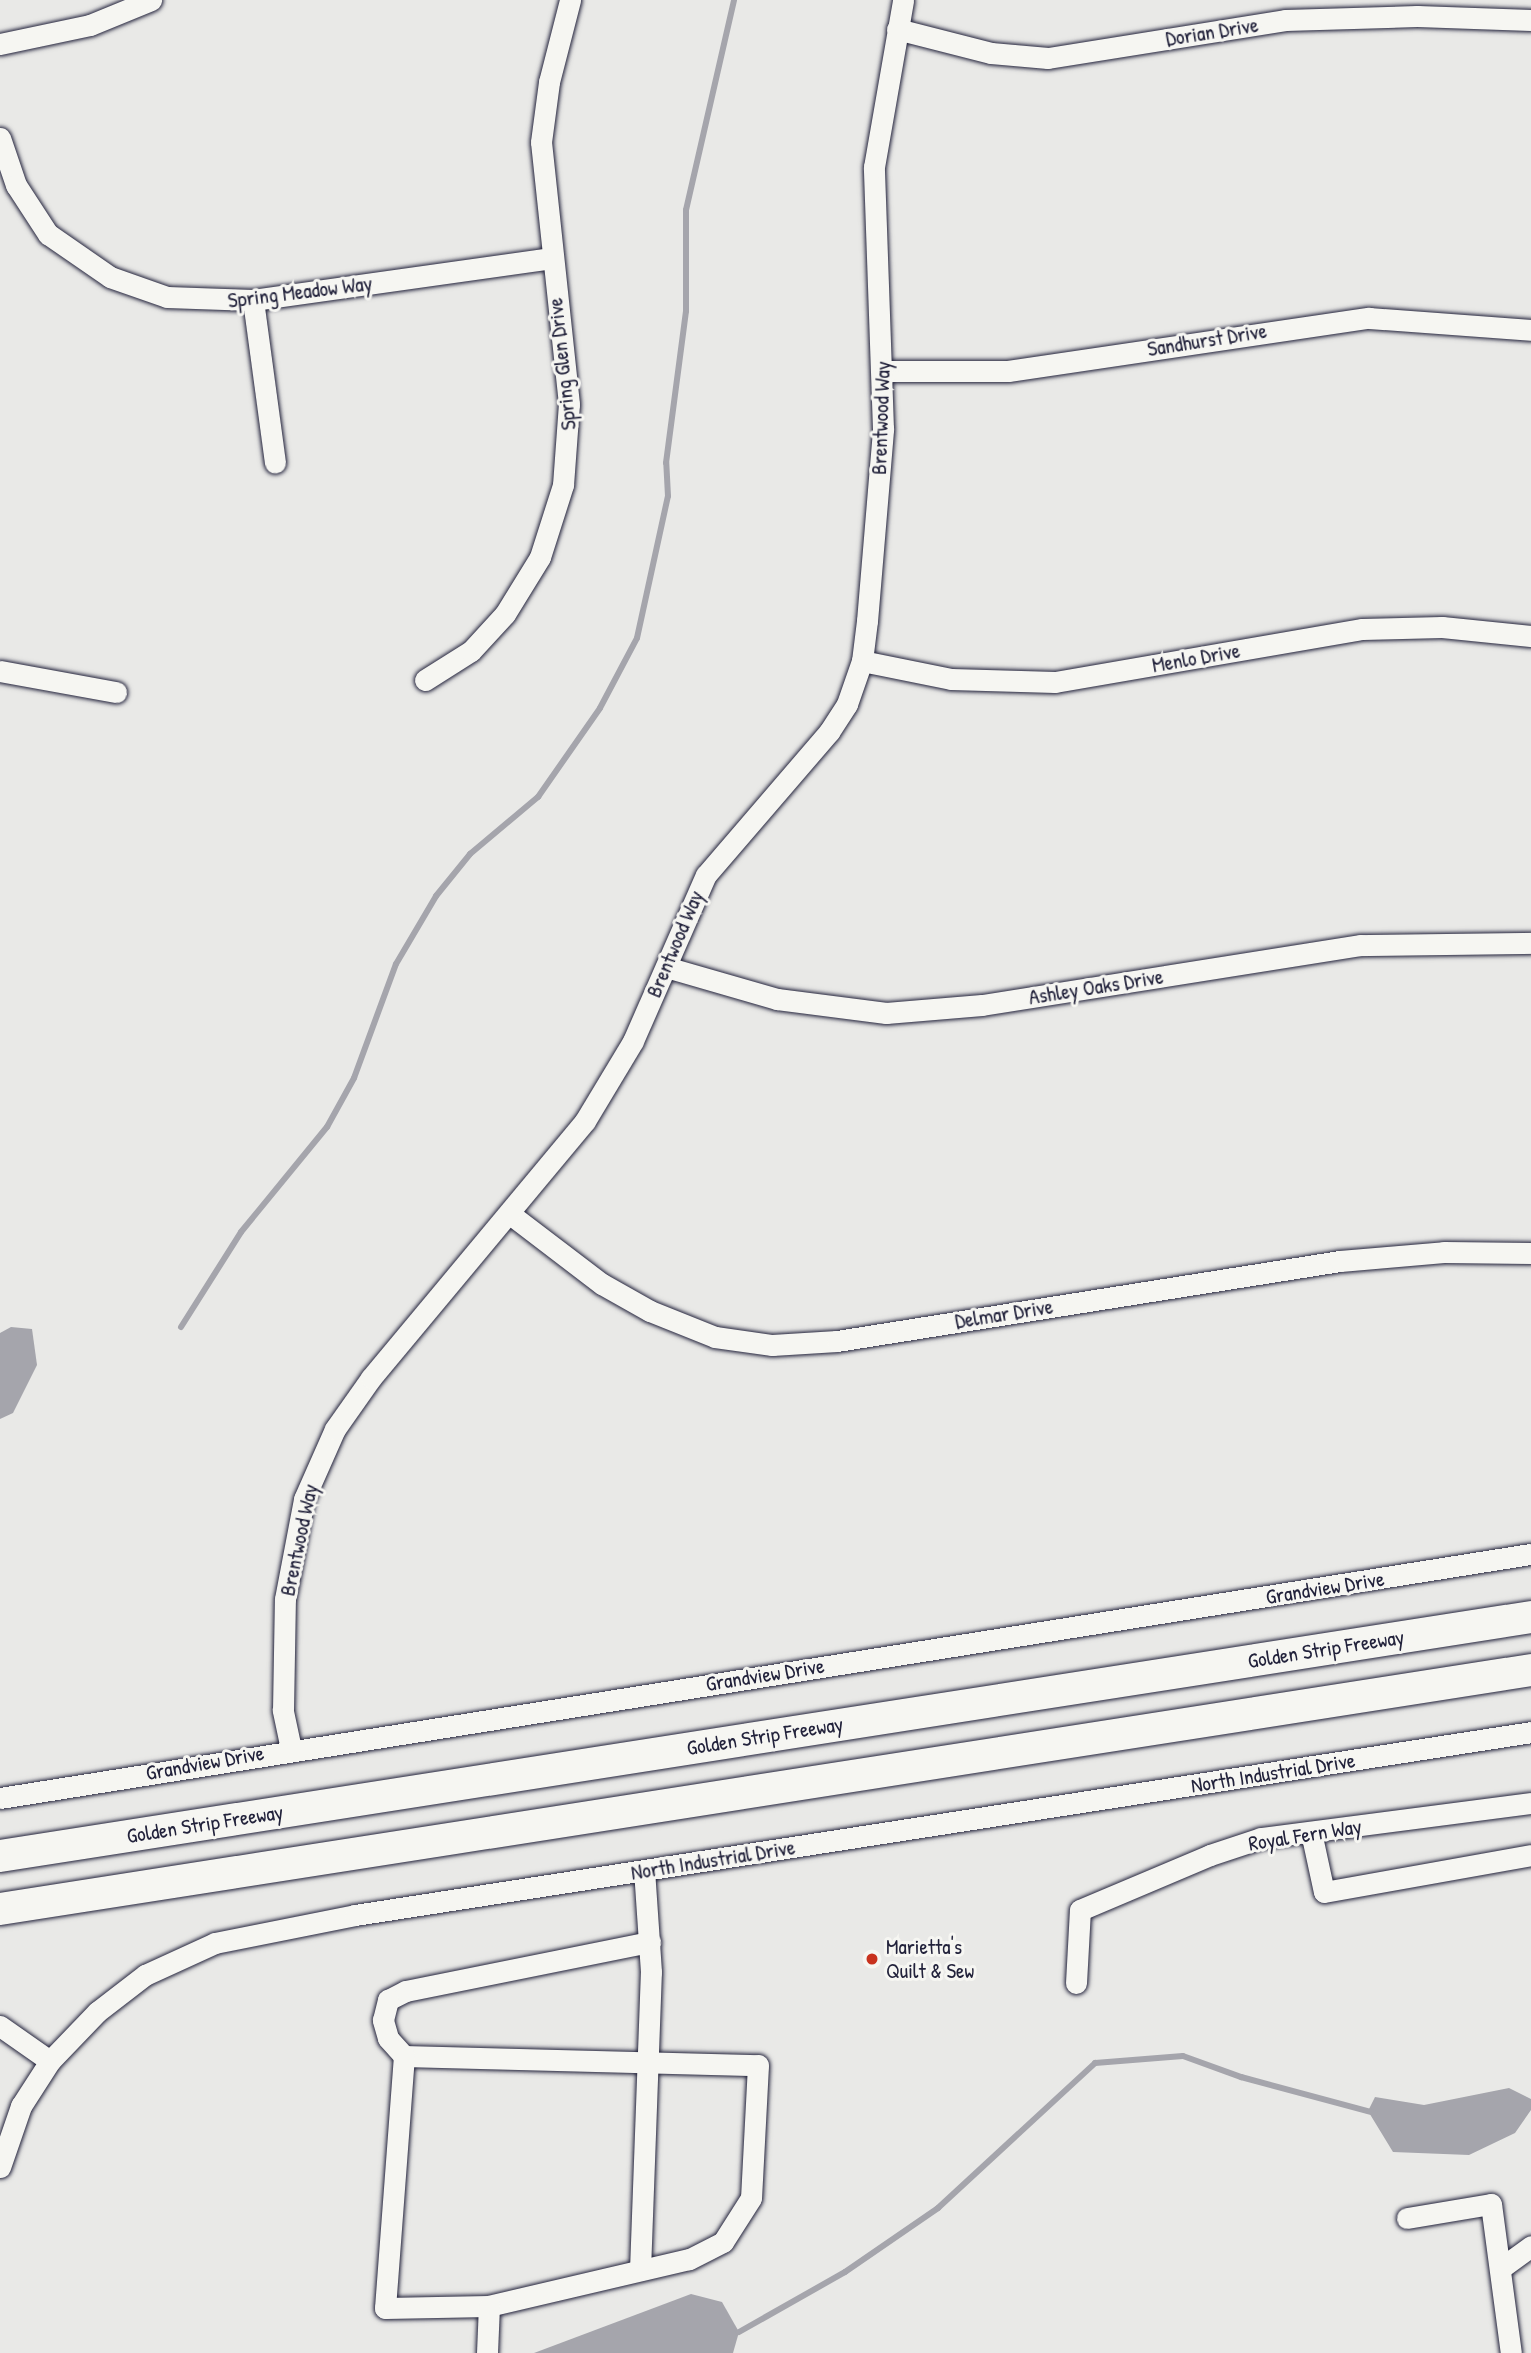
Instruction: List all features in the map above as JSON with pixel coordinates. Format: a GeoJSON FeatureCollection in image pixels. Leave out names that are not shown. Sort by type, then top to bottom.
{"type":"FeatureCollection","features":[{"type":"Feature","properties":{"kind":"highway","name":"Golden Strip Freeway"},"geometry":{"type":"LineString","coordinates":[[0,1856],[1531,1617]]}},
{"type":"Feature","properties":{"kind":"highway"},"geometry":{"type":"LineString","coordinates":[[0,1909],[1531,1670]]}},
{"type":"Feature","properties":{"kind":"street"},"geometry":{"type":"LineString","coordinates":[[0,44],[90,25],[150,0]]}},
{"type":"Feature","properties":{"kind":"street","name":"Spring Glen Drive"},"geometry":{"type":"LineString","coordinates":[[425,680],[471,651],[505,614],[535,567],[554,522],[564,485],[569,430],[550,258],[541,142],[549,82],[570,0]]}},
{"type":"Feature","properties":{"kind":"street","name":"Brentwood Way"},"geometry":{"type":"LineString","coordinates":[[291,1749],[283,1710],[285,1599],[304,1499],[315,1468],[335,1429],[371,1378],[510,1214],[611,1082],[706,875],[829,732],[847,704],[862,661],[882,442],[884,371],[874,167],[903,0]]}},
{"type":"Feature","properties":{"kind":"street","name":"Dorian Drive"},"geometry":{"type":"LineString","coordinates":[[897,29],[991,53],[1048,58],[1285,20],[1392,16],[1531,20]]}},
{"type":"Feature","properties":{"kind":"street","name":"Spring Meadow Way"},"geometry":{"type":"LineString","coordinates":[[0,138],[16,185],[37,221],[88,265],[167,298],[253,300],[550,258]]}},
{"type":"Feature","properties":{"kind":"street"},"geometry":{"type":"LineString","coordinates":[[253,300],[275,463]]}},
{"type":"Feature","properties":{"kind":"street","name":"Sandhurst Drive"},"geometry":{"type":"LineString","coordinates":[[884,371],[1008,371],[1369,318],[1531,330]]}},
{"type":"Feature","properties":{"kind":"street","name":"Menlo Drive"},"geometry":{"type":"LineString","coordinates":[[862,661],[951,679],[1055,682],[1362,629],[1443,627],[1531,636]]}},
{"type":"Feature","properties":{"kind":"street"},"geometry":{"type":"LineString","coordinates":[[0,671],[116,692]]}},
{"type":"Feature","properties":{"kind":"street","name":"Ashley Oaks Drive"},"geometry":{"type":"LineString","coordinates":[[666,967],[777,999],[886,1013],[982,1004],[1361,945],[1531,943]]}},
{"type":"Feature","properties":{"kind":"street","name":"Delmar Drive"},"geometry":{"type":"LineString","coordinates":[[510,1214],[602,1284],[650,1311],[715,1337],[772,1345],[837,1341],[1340,1261],[1444,1252],[1531,1253]]}},
{"type":"Feature","properties":{"kind":"street","name":"Grandview Drive"},"geometry":{"type":"LineString","coordinates":[[0,1798],[291,1749],[1531,1554]]}},
{"type":"Feature","properties":{"kind":"street","name":"North Industrial Drive"},"geometry":{"type":"LineString","coordinates":[[0,2167],[21,2106],[50,2060],[97,2012],[137,1981],[215,1942],[355,1915],[1531,1732]]}},
{"type":"Feature","properties":{"kind":"street","name":"Royal Fern Way"},"geometry":{"type":"LineString","coordinates":[[1076,1983],[1080,1910],[1210,1855],[1261,1838],[1531,1803]]}},
{"type":"Feature","properties":{"kind":"street"},"geometry":{"type":"LineString","coordinates":[[1311,1832],[1324,1892],[1531,1855]]}},
{"type":"Feature","properties":{"kind":"street"},"geometry":{"type":"LineString","coordinates":[[640,2270],[650,1942],[644,1870]]}},
{"type":"Feature","properties":{"kind":"street"},"geometry":{"type":"LineString","coordinates":[[404,2056],[758,2065],[751,2198],[723,2242],[689,2259],[489,2306],[385,2308],[404,2056],[388,2038],[383,2020],[388,2000],[406,1991],[650,1942]]}},
{"type":"Feature","properties":{"kind":"street"},"geometry":{"type":"LineString","coordinates":[[0,2026],[50,2060]]}},
{"type":"Feature","properties":{"kind":"street"},"geometry":{"type":"LineString","coordinates":[[1408,2218],[1491,2204],[1511,2353]]}},
{"type":"Feature","properties":{"kind":"street"},"geometry":{"type":"LineString","coordinates":[[1501,2268],[1531,2246]]}},
{"type":"Feature","properties":{"kind":"street"},"geometry":{"type":"LineString","coordinates":[[487,2353],[489,2306]]}},
{"type":"Feature","properties":{"kind":"shaded area"},"geometry":{"type":"Polygon","coordinates":[[[11,1327],[32,1329],[37,1365],[13,1413],[0,1419],[0,1333],[11,1327]]]}},
{"type":"Feature","properties":{"kind":"shaded area"},"geometry":{"type":"Polygon","coordinates":[[[1509,2088],[1531,2099],[1531,2110],[1515,2133],[1469,2155],[1393,2152],[1368,2111],[1375,2097],[1424,2105],[1509,2088]]]}},
{"type":"Feature","properties":{"kind":"shaded area"},"geometry":{"type":"Polygon","coordinates":[[[691,2294],[722,2302],[739,2332],[733,2353],[534,2353],[691,2294]]]}},
{"type":"Feature","properties":{"kind":"waterway"},"geometry":{"type":"LineString","coordinates":[[181,1327],[241,1232],[327,1127],[354,1078],[396,964],[436,896],[470,854],[538,797],[600,708],[637,638],[668,496],[666,463],[686,311],[686,210],[734,0]]}},
{"type":"Feature","properties":{"kind":"waterway"},"geometry":{"type":"LineString","coordinates":[[739,2332],[845,2272],[938,2208],[1095,2063],[1183,2056],[1241,2077],[1374,2113]]}},
{"type":"Feature","properties":{"kind":"place","name":"Marietta's Quilt & Sew"},"geometry":{"type":"Point","coordinates":[872,1959]}}]}
